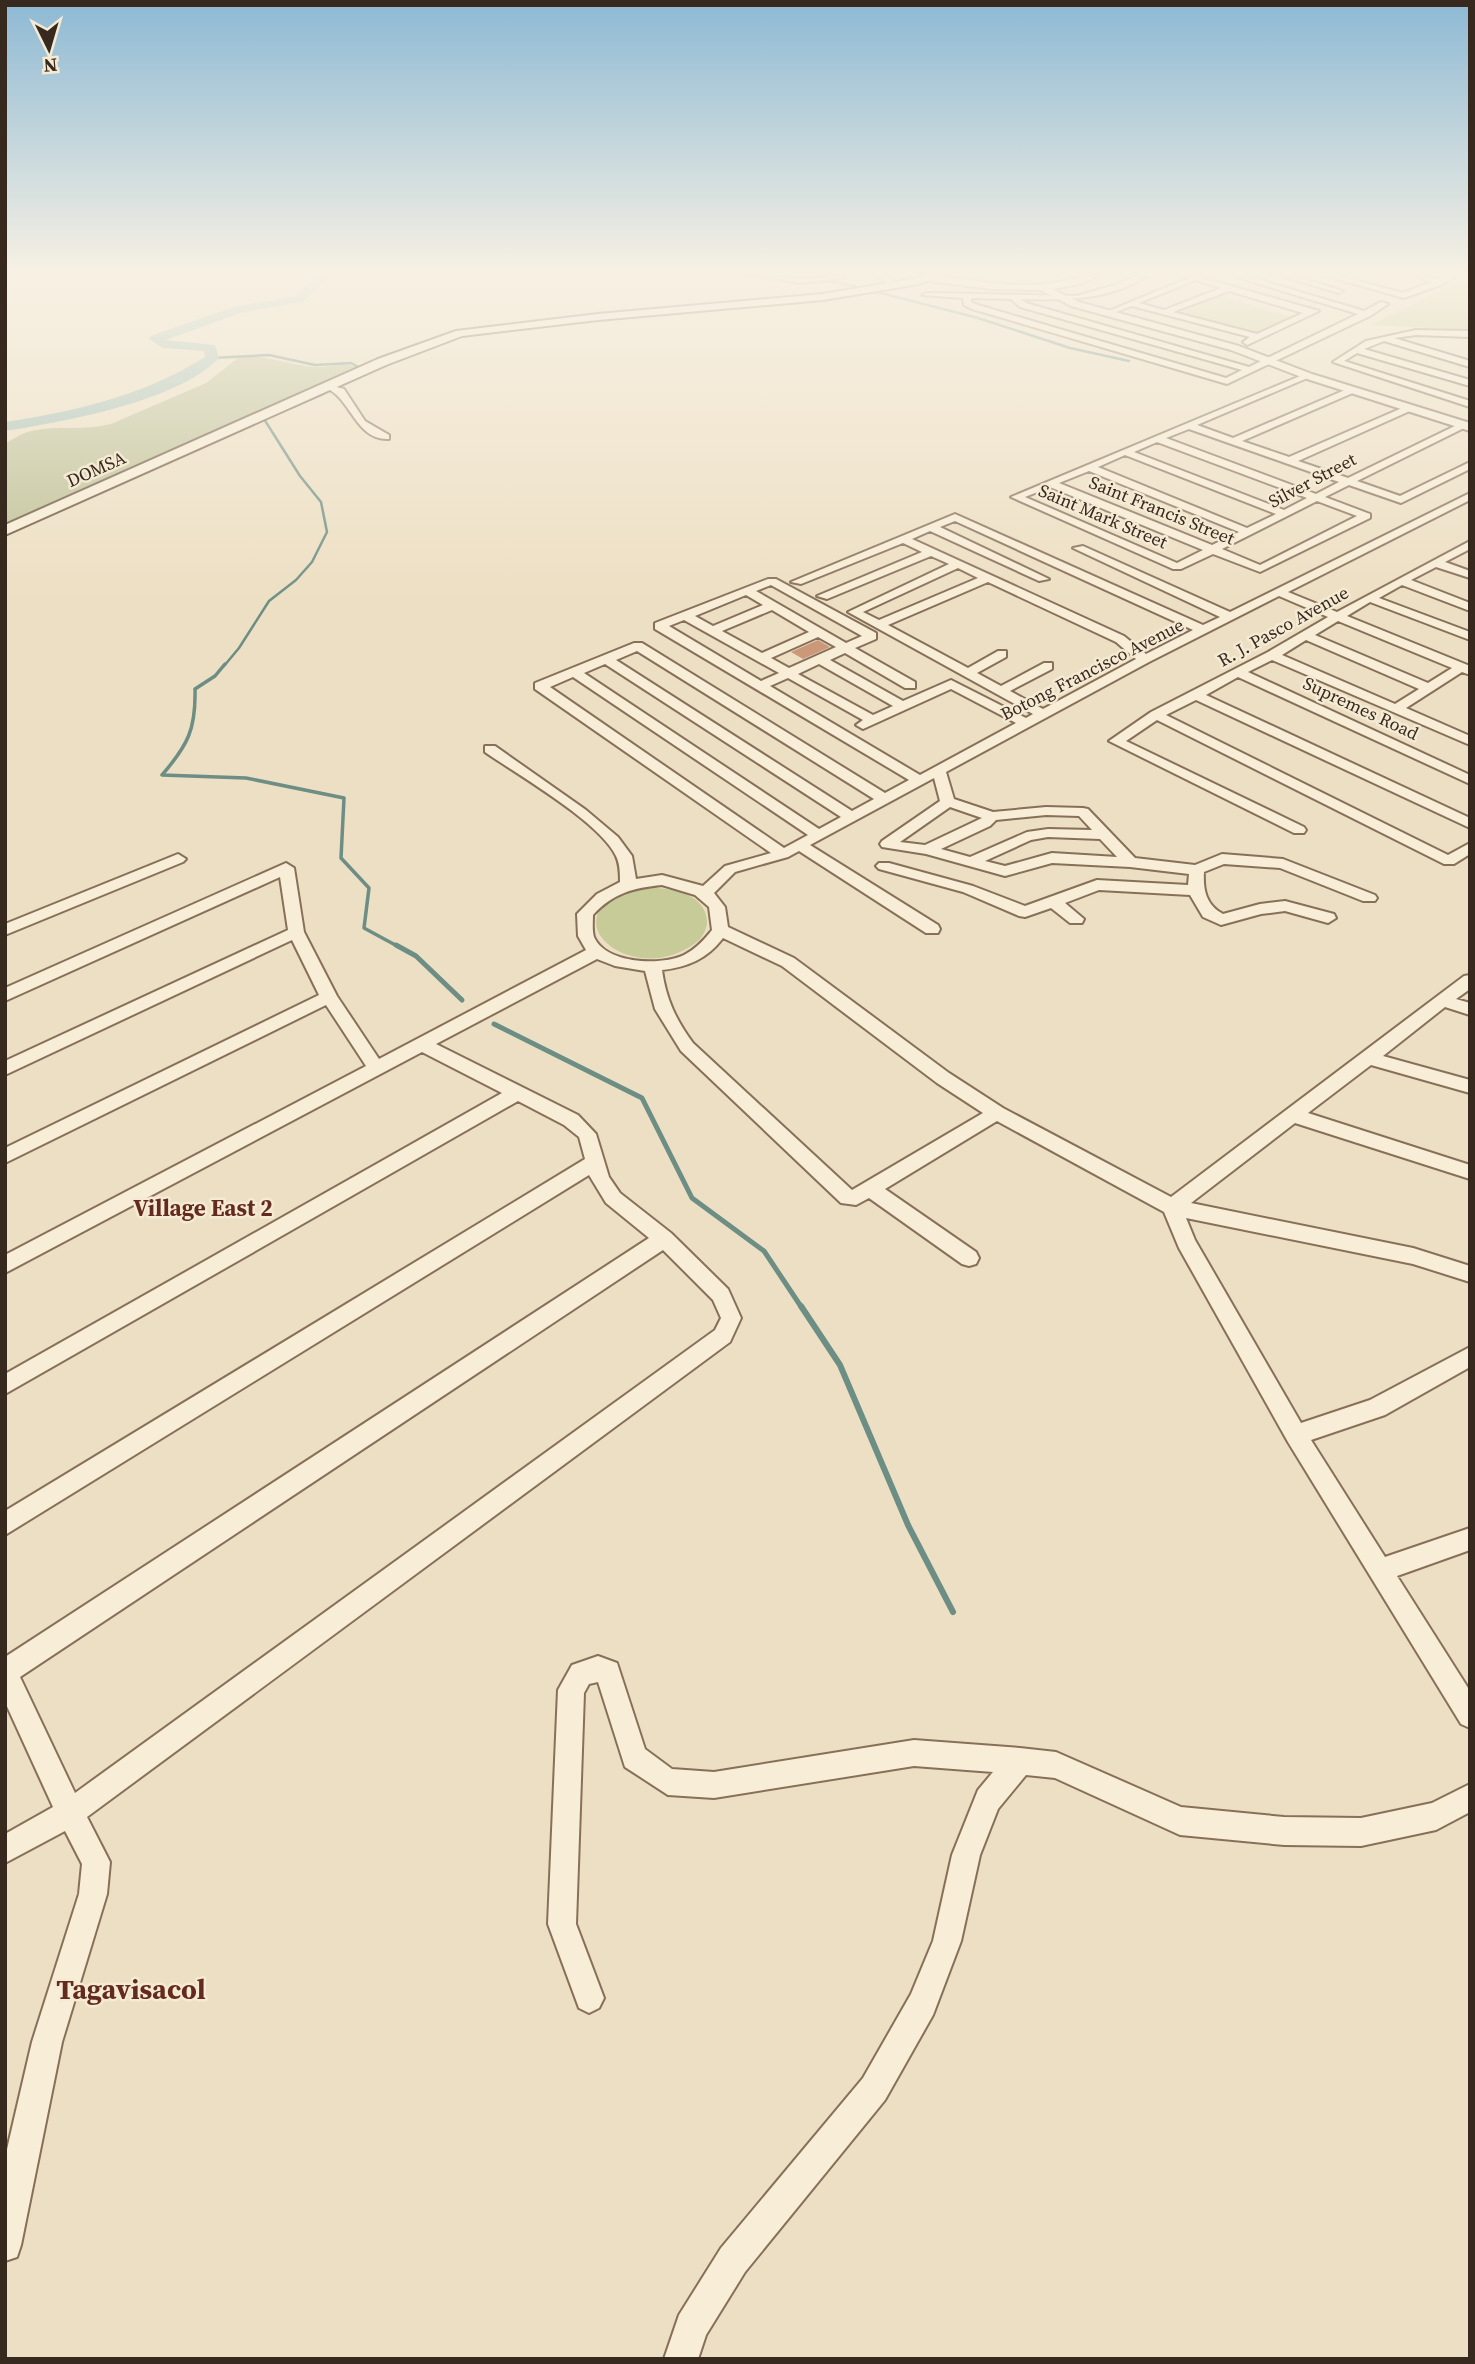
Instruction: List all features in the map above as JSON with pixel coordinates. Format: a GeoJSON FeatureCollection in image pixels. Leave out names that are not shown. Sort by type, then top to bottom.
{"type":"FeatureCollection","features":[{"type":"Feature","properties":{"kind":"main road","name":"DOMSA"},"geometry":{"type":"LineString","coordinates":[[5,531],[333,384]]}},
{"type":"Feature","properties":{"kind":"street"},"geometry":{"type":"LineString","coordinates":[[1050,483],[1288,384]]}},
{"type":"Feature","properties":{"kind":"street"},"geometry":{"type":"LineString","coordinates":[[1334,384],[1467,426]]}},
{"type":"Feature","properties":{"kind":"street"},"geometry":{"type":"LineString","coordinates":[[1408,384],[1470,404]]}},
{"type":"Feature","properties":{"kind":"street"},"geometry":{"type":"LineString","coordinates":[[329,386],[341,391],[361,423],[386,437]]}},
{"type":"Feature","properties":{"kind":"street"},"geometry":{"type":"LineString","coordinates":[[1233,441],[1352,390]]}},
{"type":"Feature","properties":{"kind":"street"},"geometry":{"type":"LineString","coordinates":[[1289,461],[1409,408]]}},
{"type":"Feature","properties":{"kind":"street"},"geometry":{"type":"LineString","coordinates":[[1190,426],[1401,500],[1470,465]]}},
{"type":"Feature","properties":{"kind":"street","name":"Silver Street"},"geometry":{"type":"LineString","coordinates":[[1177,567],[1318,498],[1346,481],[1467,426]]}},
{"type":"Feature","properties":{"kind":"street"},"geometry":{"type":"LineString","coordinates":[[1158,439],[1318,498]]}},
{"type":"Feature","properties":{"kind":"street"},"geometry":{"type":"LineString","coordinates":[[1125,452],[1286,514]]}},
{"type":"Feature","properties":{"kind":"street"},"geometry":{"type":"LineString","coordinates":[[1089,467],[1248,533]]}},
{"type":"Feature","properties":{"kind":"street","name":"Saint Francis Street"},"geometry":{"type":"LineString","coordinates":[[1050,483],[1260,569],[1366,516],[1318,498]]}},
{"type":"Feature","properties":{"kind":"street","name":"Saint Mark Street"},"geometry":{"type":"LineString","coordinates":[[1050,483],[1016,497],[1177,567]]}},
{"type":"Feature","properties":{"kind":"street","name":"Botong Francisco Avenue"},"geometry":{"type":"LineString","coordinates":[[704,894],[730,869],[783,854],[1145,659],[1470,496]]}},
{"type":"Feature","properties":{"kind":"street"},"geometry":{"type":"LineString","coordinates":[[1106,507],[1178,504]]}},
{"type":"Feature","properties":{"kind":"street"},"geometry":{"type":"LineString","coordinates":[[1043,714],[797,582],[955,517],[1205,631]]}},
{"type":"Feature","properties":{"kind":"street"},"geometry":{"type":"LineString","coordinates":[[930,527],[1043,579]]}},
{"type":"Feature","properties":{"kind":"street"},"geometry":{"type":"LineString","coordinates":[[904,538],[1120,639],[1145,659]]}},
{"type":"Feature","properties":{"kind":"street","name":"R. J. Pasco Avenue"},"geometry":{"type":"LineString","coordinates":[[1298,830],[1116,741],[1156,715],[1272,655],[1369,598],[1468,547]]}},
{"type":"Feature","properties":{"kind":"street"},"geometry":{"type":"LineString","coordinates":[[1079,548],[1231,617]]}},
{"type":"Feature","properties":{"kind":"street"},"geometry":{"type":"LineString","coordinates":[[823,596],[932,552]]}},
{"type":"Feature","properties":{"kind":"street"},"geometry":{"type":"LineString","coordinates":[[1436,563],[1470,575]]}},
{"type":"Feature","properties":{"kind":"street"},"geometry":{"type":"LineString","coordinates":[[853,611],[958,564]]}},
{"type":"Feature","properties":{"kind":"street"},"geometry":{"type":"LineString","coordinates":[[879,625],[987,578]]}},
{"type":"Feature","properties":{"kind":"street"},"geometry":{"type":"LineString","coordinates":[[758,687],[872,636],[772,581],[659,626],[758,687],[919,780]]}},
{"type":"Feature","properties":{"kind":"street"},"geometry":{"type":"LineString","coordinates":[[1402,581],[1470,607]]}},
{"type":"Feature","properties":{"kind":"street"},"geometry":{"type":"LineString","coordinates":[[747,591],[911,685]]}},
{"type":"Feature","properties":{"kind":"street"},"geometry":{"type":"LineString","coordinates":[[1281,593],[1466,669]]}},
{"type":"Feature","properties":{"kind":"street"},"geometry":{"type":"LineString","coordinates":[[1158,610],[1186,597]]}},
{"type":"Feature","properties":{"kind":"street"},"geometry":{"type":"LineString","coordinates":[[1369,598],[1470,636]]}},
{"type":"Feature","properties":{"kind":"street"},"geometry":{"type":"LineString","coordinates":[[711,631],[772,606]]}},
{"type":"Feature","properties":{"kind":"street"},"geometry":{"type":"LineString","coordinates":[[686,616],[872,720]]}},
{"type":"Feature","properties":{"kind":"street"},"geometry":{"type":"LineString","coordinates":[[762,658],[819,632]]}},
{"type":"Feature","properties":{"kind":"street"},"geometry":{"type":"LineString","coordinates":[[1306,636],[1429,688]]}},
{"type":"Feature","properties":{"kind":"street"},"geometry":{"type":"LineString","coordinates":[[783,854],[540,687],[638,646],[884,799]]}},
{"type":"Feature","properties":{"kind":"street"},"geometry":{"type":"LineString","coordinates":[[968,673],[1002,654]]}},
{"type":"Feature","properties":{"kind":"street"},"geometry":{"type":"LineString","coordinates":[[1272,655],[1470,741]]}},
{"type":"Feature","properties":{"kind":"street"},"geometry":{"type":"LineString","coordinates":[[606,659],[852,817]]}},
{"type":"Feature","properties":{"kind":"street"},"geometry":{"type":"LineString","coordinates":[[821,660],[902,706]]}},
{"type":"Feature","properties":{"kind":"street"},"geometry":{"type":"LineString","coordinates":[[1000,691],[1048,666]]}},
{"type":"Feature","properties":{"kind":"street"},"geometry":{"type":"LineString","coordinates":[[1396,709],[1466,669]]}},
{"type":"Feature","properties":{"kind":"street","name":"Supremes Road"},"geometry":{"type":"LineString","coordinates":[[1237,672],[1470,780]]}},
{"type":"Feature","properties":{"kind":"street"},"geometry":{"type":"LineString","coordinates":[[574,673],[818,835]]}},
{"type":"Feature","properties":{"kind":"street"},"geometry":{"type":"LineString","coordinates":[[844,735],[951,684],[1026,723]]}},
{"type":"Feature","properties":{"kind":"street"},"geometry":{"type":"LineString","coordinates":[[1196,695],[1470,824]]}},
{"type":"Feature","properties":{"kind":"street"},"geometry":{"type":"LineString","coordinates":[[1156,715],[1449,861],[1470,847]]}},
{"type":"Feature","properties":{"kind":"street"},"geometry":{"type":"LineString","coordinates":[[490,749],[593,823],[621,849],[628,865],[628,884]]}},
{"type":"Feature","properties":{"kind":"street"},"geometry":{"type":"LineString","coordinates":[[939,770],[948,802]]}},
{"type":"Feature","properties":{"kind":"street"},"geometry":{"type":"LineString","coordinates":[[948,802],[992,816],[1046,811],[1083,812],[1130,862]]}},
{"type":"Feature","properties":{"kind":"street"},"geometry":{"type":"LineString","coordinates":[[948,802],[887,844],[927,850],[1005,871],[1052,858],[1130,862],[1197,870],[1222,859],[1283,864],[1369,898]]}},
{"type":"Feature","properties":{"kind":"street"},"geometry":{"type":"LineString","coordinates":[[927,850],[985,823],[992,816]]}},
{"type":"Feature","properties":{"kind":"street"},"geometry":{"type":"LineString","coordinates":[[973,861],[1027,836],[1048,833],[1105,835]]}},
{"type":"Feature","properties":{"kind":"street"},"geometry":{"type":"LineString","coordinates":[[799,845],[932,929]]}},
{"type":"Feature","properties":{"kind":"street"},"geometry":{"type":"LineString","coordinates":[[5,930],[178,859]]}},
{"type":"Feature","properties":{"kind":"street"},"geometry":{"type":"LineString","coordinates":[[1073,859],[1097,885]]}},
{"type":"Feature","properties":{"kind":"street"},"geometry":{"type":"LineString","coordinates":[[884,866],[968,889],[1025,912],[1097,885],[1195,890]]}},
{"type":"Feature","properties":{"kind":"street"},"geometry":{"type":"LineString","coordinates":[[5,995],[286,868],[296,932],[329,997],[376,1068]]}},
{"type":"Feature","properties":{"kind":"street"},"geometry":{"type":"LineString","coordinates":[[1197,870],[1195,890],[1209,913],[1222,920],[1260,909],[1285,906],[1328,918]]}},
{"type":"Feature","properties":{"kind":"street"},"geometry":{"type":"LineString","coordinates":[[662,880],[685,884],[704,894],[717,908],[720,930],[706,948],[684,961],[653,967],[623,963],[598,951],[586,937],[585,914],[601,896],[628,884],[662,880]]}},
{"type":"Feature","properties":{"kind":"street"},"geometry":{"type":"LineString","coordinates":[[1052,902],[1076,919]]}},
{"type":"Feature","properties":{"kind":"street"},"geometry":{"type":"LineString","coordinates":[[720,930],[788,962],[943,1077],[997,1113],[1172,1207],[1413,1256],[1470,1274]]}},
{"type":"Feature","properties":{"kind":"street"},"geometry":{"type":"LineString","coordinates":[[5,1069],[296,932]]}},
{"type":"Feature","properties":{"kind":"street"},"geometry":{"type":"LineString","coordinates":[[5,1265],[598,951]]}},
{"type":"Feature","properties":{"kind":"street"},"geometry":{"type":"LineString","coordinates":[[653,967],[657,997],[673,1028],[687,1047],[848,1198],[856,1196],[997,1113]]}},
{"type":"Feature","properties":{"kind":"street"},"geometry":{"type":"LineString","coordinates":[[1172,1207],[1470,980]]}},
{"type":"Feature","properties":{"kind":"street"},"geometry":{"type":"LineString","coordinates":[[5,1156],[329,997]]}},
{"type":"Feature","properties":{"kind":"street"},"geometry":{"type":"LineString","coordinates":[[1443,1001],[1470,1009]]}},
{"type":"Feature","properties":{"kind":"street"},"geometry":{"type":"LineString","coordinates":[[5,1849],[70,1813],[723,1336],[732,1318],[720,1295],[664,1239],[613,1198],[600,1179],[587,1134],[571,1120],[421,1044]]}},
{"type":"Feature","properties":{"kind":"street"},"geometry":{"type":"LineString","coordinates":[[1368,1058],[1470,1087]]}},
{"type":"Feature","properties":{"kind":"street"},"geometry":{"type":"LineString","coordinates":[[5,1385],[519,1092]]}},
{"type":"Feature","properties":{"kind":"street"},"geometry":{"type":"LineString","coordinates":[[1291,1115],[1470,1172]]}},
{"type":"Feature","properties":{"kind":"street"},"geometry":{"type":"LineString","coordinates":[[5,1524],[594,1163]]}},
{"type":"Feature","properties":{"kind":"street"},"geometry":{"type":"LineString","coordinates":[[869,1188],[970,1258]]}},
{"type":"Feature","properties":{"kind":"street"},"geometry":{"type":"LineString","coordinates":[[1172,1207],[1186,1242],[1296,1435],[1470,1715]]}},
{"type":"Feature","properties":{"kind":"street"},"geometry":{"type":"LineString","coordinates":[[5,2245],[47,2042],[93,1894],[96,1862],[70,1813],[5,1673],[664,1239]]}},
{"type":"Feature","properties":{"kind":"street"},"geometry":{"type":"LineString","coordinates":[[1296,1435],[1377,1408],[1470,1356]]}},
{"type":"Feature","properties":{"kind":"street"},"geometry":{"type":"LineString","coordinates":[[1380,1570],[1470,1539]]}},
{"type":"Feature","properties":{"kind":"street"},"geometry":{"type":"LineString","coordinates":[[589,1998],[562,1924],[571,1690],[581,1674],[597,1669],[608,1672],[634,1758],[668,1782],[714,1784],[914,1753],[1020,1761],[1056,1765],[1180,1821],[1284,1831],[1361,1832],[1436,1816],[1470,1797]]}},
{"type":"Feature","properties":{"kind":"street"},"geometry":{"type":"LineString","coordinates":[[681,2359],[691,2327],[733,2260],[874,2089],[922,2004],[942,1954],[967,1855],[988,1800],[1020,1761]]}},
{"type":"Feature","properties":{"kind":"green space"},"geometry":{"type":"Polygon","coordinates":[[[203,384],[324,384],[5,527],[5,443],[31,431],[111,424],[203,384]]]}},
{"type":"Feature","properties":{"kind":"green space"},"geometry":{"type":"Polygon","coordinates":[[[649,887],[686,894],[701,905],[707,925],[697,942],[669,956],[643,958],[621,952],[605,941],[597,926],[600,911],[616,897],[649,887]]]}},
{"type":"Feature","properties":{"kind":"building"},"geometry":{"type":"Polygon","coordinates":[[[818,640],[830,647],[803,659],[791,652],[818,640]]]}},
{"type":"Feature","properties":{"kind":"waterway"},"geometry":{"type":"LineString","coordinates":[[5,427],[113,404],[167,384]]}},
{"type":"Feature","properties":{"kind":"waterway"},"geometry":{"type":"LineString","coordinates":[[224,666],[269,601],[296,580],[312,562],[327,532],[321,502],[300,476],[264,419],[323,394]]}},
{"type":"Feature","properties":{"kind":"waterway"},"geometry":{"type":"LineString","coordinates":[[225,664],[215,676],[195,689],[194,715],[189,736],[162,775],[246,778],[344,798],[341,858],[369,888],[364,928],[399,947]]}},
{"type":"Feature","properties":{"kind":"waterway"},"geometry":{"type":"LineString","coordinates":[[396,945],[416,956],[462,1000]]}},
{"type":"Feature","properties":{"kind":"waterway"},"geometry":{"type":"LineString","coordinates":[[494,1024],[642,1098],[692,1198],[764,1251],[802,1308]]}},
{"type":"Feature","properties":{"kind":"waterway"},"geometry":{"type":"LineString","coordinates":[[801,1306],[840,1365],[908,1525],[953,1612]]}},
{"type":"Feature","properties":{"kind":"district","name":"Village East 2"},"geometry":{"type":"Point","coordinates":[203,1208]}},
{"type":"Feature","properties":{"kind":"district","name":"Tagavisacol"},"geometry":{"type":"Point","coordinates":[131,1989]}}]}
